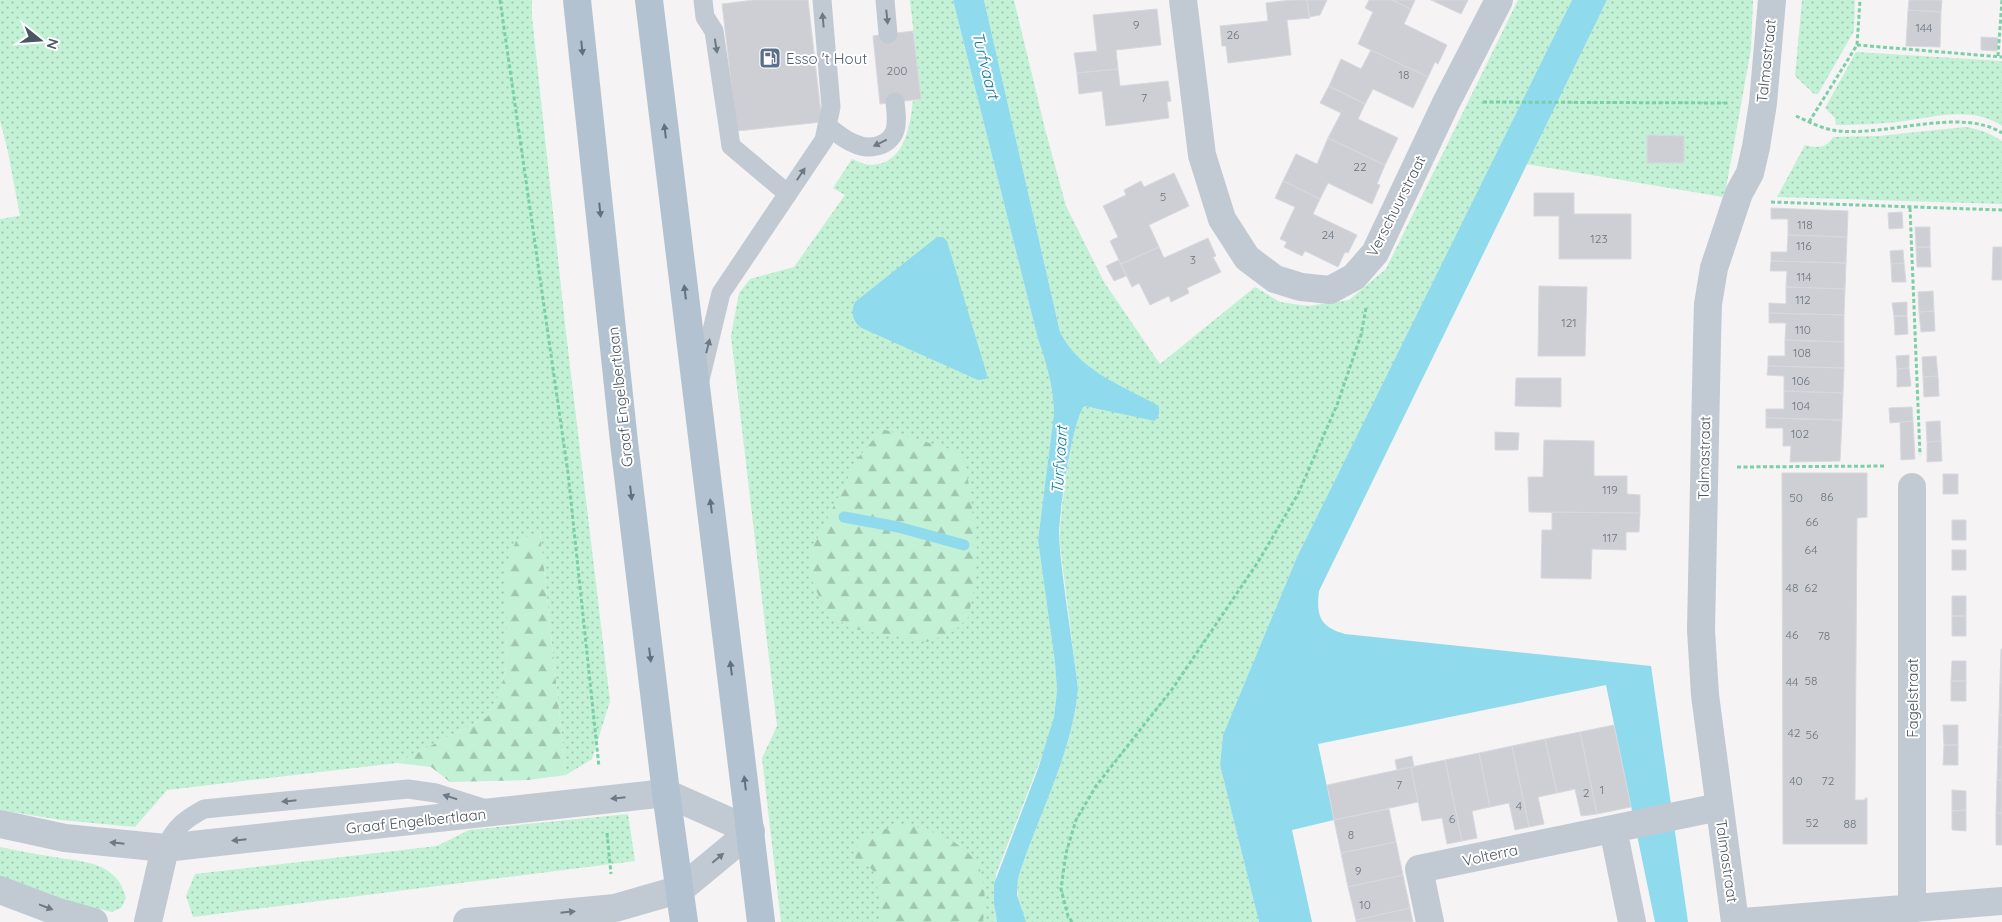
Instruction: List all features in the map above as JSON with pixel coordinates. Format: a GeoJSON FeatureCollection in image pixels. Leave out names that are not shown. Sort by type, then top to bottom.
{"type":"FeatureCollection","features":[{"type":"Feature","properties":{"kind":"main road","name":"Graaf Engelbertlaan"},"geometry":{"type":"LineString","coordinates":[[577,0],[623,432],[666,793],[681,889],[684,922]]}},
{"type":"Feature","properties":{"kind":"main road"},"geometry":{"type":"LineString","coordinates":[[649,0],[761,922]]}},
{"type":"Feature","properties":{"kind":"street","name":"Verschuurstraat"},"geometry":{"type":"LineString","coordinates":[[1183,0],[1202,155],[1222,219],[1247,258],[1275,279],[1301,287],[1330,290],[1354,277],[1375,253],[1446,103],[1499,0]]}},
{"type":"Feature","properties":{"kind":"street","name":"Talmastraat"},"geometry":{"type":"LineString","coordinates":[[1735,922],[1705,695],[1701,630],[1708,304],[1714,268],[1739,193],[1750,173],[1763,103],[1772,0]]}},
{"type":"Feature","properties":{"kind":"street","name":"Fagelstraat"},"geometry":{"type":"LineString","coordinates":[[1912,487],[1912,908]]}},
{"type":"Feature","properties":{"kind":"street","name":"Graaf Engelbertlaan"},"geometry":{"type":"LineString","coordinates":[[0,824],[65,838],[165,848],[666,793]]}},
{"type":"Feature","properties":{"kind":"street"},"geometry":{"type":"LineString","coordinates":[[467,922],[615,908],[681,889],[750,831],[666,793]]}},
{"type":"Feature","properties":{"kind":"street","name":"Volterra"},"geometry":{"type":"LineString","coordinates":[[1430,922],[1419,869],[1719,807]]}},
{"type":"Feature","properties":{"kind":"street"},"geometry":{"type":"LineString","coordinates":[[1624,827],[1632,922]]}},
{"type":"Feature","properties":{"kind":"street"},"geometry":{"type":"LineString","coordinates":[[148,922],[165,848]]}},
{"type":"Feature","properties":{"kind":"street"},"geometry":{"type":"LineString","coordinates":[[0,890],[58,912],[94,922]]}},
{"type":"Feature","properties":{"kind":"street"},"geometry":{"type":"LineString","coordinates":[[1743,922],[2002,901]]}},
{"type":"Feature","properties":{"kind":"lane"},"geometry":{"type":"LineString","coordinates":[[703,0],[705,17],[714,31],[731,146],[788,194]]}},
{"type":"Feature","properties":{"kind":"lane"},"geometry":{"type":"LineString","coordinates":[[697,393],[721,293],[824,140],[831,107],[822,0]]}},
{"type":"Feature","properties":{"kind":"lane"},"geometry":{"type":"LineString","coordinates":[[885,0],[888,34]]}},
{"type":"Feature","properties":{"kind":"lane"},"geometry":{"type":"LineString","coordinates":[[827,126],[855,145],[872,148],[886,143],[894,132],[897,115],[896,102]]}},
{"type":"Feature","properties":{"kind":"path"},"geometry":{"type":"LineString","coordinates":[[500,0],[568,473],[615,908]]}},
{"type":"Feature","properties":{"kind":"path"},"geometry":{"type":"LineString","coordinates":[[1809,122],[1857,45],[1860,0]]}},
{"type":"Feature","properties":{"kind":"path"},"geometry":{"type":"LineString","coordinates":[[1857,45],[2000,56],[2002,0]]}},
{"type":"Feature","properties":{"kind":"path"},"geometry":{"type":"LineString","coordinates":[[1518,102],[1763,103],[1809,122],[1839,131],[1898,128],[1960,120],[1991,126],[2002,133]]}},
{"type":"Feature","properties":{"kind":"path"},"geometry":{"type":"LineString","coordinates":[[1739,193],[1776,203],[2002,210]]}},
{"type":"Feature","properties":{"kind":"path"},"geometry":{"type":"LineString","coordinates":[[1910,208],[1920,456]]}},
{"type":"Feature","properties":{"kind":"path"},"geometry":{"type":"LineString","coordinates":[[1072,922],[1068,916],[1061,889],[1066,853],[1076,820],[1096,786],[1173,688],[1258,562],[1298,494],[1337,405],[1361,335],[1375,253]]}},
{"type":"Feature","properties":{"kind":"path"},"geometry":{"type":"LineString","coordinates":[[1704,467],[1891,466]]}},
{"type":"Feature","properties":{"kind":"green space"},"geometry":{"type":"Polygon","coordinates":[[[0,0],[532,0],[532,17],[565,324],[610,701],[592,759],[566,775],[540,532],[507,625],[506,666],[501,691],[487,717],[397,763],[167,790],[135,827],[61,820],[0,810],[0,219],[20,216],[0,120],[0,0]]]}},
{"type":"Feature","properties":{"kind":"green space"},"geometry":{"type":"Polygon","coordinates":[[[910,0],[953,0],[1038,339],[1048,368],[1054,413],[1038,540],[1055,663],[1057,690],[1054,717],[1047,743],[996,874],[995,912],[997,922],[781,922],[762,758],[777,726],[731,336],[739,293],[750,279],[794,267],[845,195],[833,188],[852,159],[868,165],[882,163],[891,158],[904,142],[913,100],[921,99],[910,0]]]}},
{"type":"Feature","properties":{"kind":"green space"},"geometry":{"type":"Polygon","coordinates":[[[984,0],[1014,0],[1045,129],[1066,206],[1104,282],[1160,364],[1255,287],[1280,302],[1308,306],[1349,300],[1386,269],[1518,0],[1572,0],[1297,557],[1223,735],[1220,765],[1259,922],[1026,922],[1020,906],[1018,878],[1062,761],[1075,713],[1078,689],[1059,537],[1068,462],[1076,425],[1080,413],[1102,376],[1078,357],[1068,346],[1060,332],[984,0]]]}},
{"type":"Feature","properties":{"kind":"green space"},"geometry":{"type":"Polygon","coordinates":[[[1607,0],[1753,0],[1751,49],[1723,197],[1526,164],[1607,0]]]}},
{"type":"Feature","properties":{"kind":"green space"},"geometry":{"type":"Polygon","coordinates":[[[1802,0],[1855,0],[1854,31],[1818,94],[1814,94],[1795,76],[1802,0]]]}},
{"type":"Feature","properties":{"kind":"green space"},"geometry":{"type":"Polygon","coordinates":[[[1856,52],[2002,61],[2002,126],[1990,120],[1964,114],[1889,123],[1836,125],[1835,118],[1825,108],[1856,52]]]}},
{"type":"Feature","properties":{"kind":"green space"},"geometry":{"type":"Polygon","coordinates":[[[1965,127],[1984,132],[2002,141],[2002,204],[1777,197],[1805,145],[1821,147],[1828,144],[1833,137],[1879,136],[1965,127]]]}},
{"type":"Feature","properties":{"kind":"green space"},"geometry":{"type":"Polygon","coordinates":[[[882,429],[960,452],[967,472],[977,545],[973,595],[968,618],[954,631],[927,642],[849,628],[824,608],[810,576],[809,555],[858,458],[882,429]]]}},
{"type":"Feature","properties":{"kind":"green space"},"geometry":{"type":"Polygon","coordinates":[[[540,532],[566,775],[528,780],[450,782],[431,767],[397,763],[487,717],[501,691],[506,666],[505,567],[516,541],[540,532]]]}},
{"type":"Feature","properties":{"kind":"green space"},"geometry":{"type":"Polygon","coordinates":[[[628,814],[635,861],[193,917],[186,896],[195,874],[437,846],[469,830],[628,814]]]}},
{"type":"Feature","properties":{"kind":"green space"},"geometry":{"type":"Polygon","coordinates":[[[905,824],[938,834],[969,853],[981,872],[984,884],[983,922],[881,922],[875,875],[870,867],[856,862],[855,850],[860,842],[871,834],[905,824]]]}},
{"type":"Feature","properties":{"kind":"green space"},"geometry":{"type":"Polygon","coordinates":[[[0,847],[77,860],[98,866],[115,877],[122,886],[126,898],[121,908],[112,912],[63,900],[0,876],[0,847]]]}},
{"type":"Feature","properties":{"kind":"water","name":"Turfvaart"},"geometry":{"type":"Polygon","coordinates":[[[953,0],[984,0],[1060,332],[1068,346],[1090,367],[1117,384],[1159,406],[1159,414],[1155,421],[1085,406],[1080,413],[1071,446],[1059,538],[1078,689],[1075,713],[1062,761],[1018,878],[1017,895],[1026,922],[997,922],[994,884],[1038,769],[1054,717],[1057,690],[1055,663],[1038,540],[1054,413],[1049,375],[1038,339],[953,0]]]}},
{"type":"Feature","properties":{"kind":"water"},"geometry":{"type":"Polygon","coordinates":[[[1572,0],[1607,0],[1319,591],[1318,607],[1321,619],[1325,624],[1345,634],[1651,666],[1688,922],[1655,922],[1606,685],[1318,744],[1334,820],[1292,830],[1312,922],[1259,922],[1220,765],[1223,735],[1297,557],[1572,0]]]}},
{"type":"Feature","properties":{"kind":"water"},"geometry":{"type":"Polygon","coordinates":[[[937,237],[943,237],[947,241],[987,375],[986,379],[978,380],[864,329],[855,321],[853,310],[855,302],[937,237]]]}},
{"type":"Feature","properties":{"kind":"building"},"geometry":{"type":"Polygon","coordinates":[[[754,0],[808,0],[822,122],[737,131],[722,4],[754,0]]]}},
{"type":"Feature","properties":{"kind":"building"},"geometry":{"type":"Polygon","coordinates":[[[1307,0],[1310,18],[1287,20],[1291,55],[1228,63],[1226,46],[1222,46],[1220,26],[1268,21],[1266,3],[1307,0]]]}},
{"type":"Feature","properties":{"kind":"building"},"geometry":{"type":"Polygon","coordinates":[[[1307,0],[1327,0],[1320,15],[1309,17],[1307,0]]]}},
{"type":"Feature","properties":{"kind":"building"},"geometry":{"type":"Polygon","coordinates":[[[1369,0],[1392,0],[1411,9],[1404,24],[1447,45],[1438,64],[1435,62],[1428,77],[1358,44],[1373,12],[1365,8],[1369,0]]]}},
{"type":"Feature","properties":{"kind":"building"},"geometry":{"type":"Polygon","coordinates":[[[1392,0],[1415,0],[1411,9],[1392,0]]]}},
{"type":"Feature","properties":{"kind":"building"},"geometry":{"type":"Polygon","coordinates":[[[1431,0],[1468,0],[1461,14],[1431,0]]]}},
{"type":"Feature","properties":{"kind":"building"},"geometry":{"type":"Polygon","coordinates":[[[1909,0],[1942,0],[1941,12],[1908,10],[1909,0]]]}},
{"type":"Feature","properties":{"kind":"building"},"geometry":{"type":"Polygon","coordinates":[[[1157,9],[1161,45],[1116,50],[1118,69],[1077,73],[1074,53],[1097,51],[1093,15],[1157,9]]]}},
{"type":"Feature","properties":{"kind":"building"},"geometry":{"type":"Polygon","coordinates":[[[1908,10],[1941,12],[1940,47],[1906,46],[1908,10]]]}},
{"type":"Feature","properties":{"kind":"building"},"geometry":{"type":"Polygon","coordinates":[[[913,31],[921,99],[880,104],[873,36],[913,31]]]}},
{"type":"Feature","properties":{"kind":"building"},"geometry":{"type":"Polygon","coordinates":[[[1981,37],[1998,38],[1997,51],[1981,50],[1981,37]]]}},
{"type":"Feature","properties":{"kind":"building"},"geometry":{"type":"Polygon","coordinates":[[[1371,50],[1428,77],[1413,108],[1373,89],[1365,104],[1329,86],[1341,59],[1361,69],[1371,50]]]}},
{"type":"Feature","properties":{"kind":"building"},"geometry":{"type":"Polygon","coordinates":[[[1118,69],[1120,86],[1168,81],[1171,101],[1167,102],[1169,118],[1106,126],[1102,91],[1079,94],[1077,73],[1118,69]]]}},
{"type":"Feature","properties":{"kind":"building"},"geometry":{"type":"Polygon","coordinates":[[[1329,86],[1365,104],[1358,119],[1398,138],[1385,165],[1328,138],[1341,113],[1320,103],[1329,86]]]}},
{"type":"Feature","properties":{"kind":"building"},"geometry":{"type":"Polygon","coordinates":[[[1647,135],[1684,136],[1684,163],[1647,163],[1647,135]]]}},
{"type":"Feature","properties":{"kind":"building"},"geometry":{"type":"Polygon","coordinates":[[[1328,138],[1385,165],[1377,184],[1380,185],[1372,204],[1328,183],[1320,199],[1283,181],[1296,154],[1317,164],[1328,138]]]}},
{"type":"Feature","properties":{"kind":"building"},"geometry":{"type":"Polygon","coordinates":[[[1174,173],[1189,206],[1149,225],[1159,247],[1121,264],[1110,241],[1118,237],[1103,206],[1126,195],[1124,190],[1141,181],[1144,187],[1174,173]]]}},
{"type":"Feature","properties":{"kind":"building"},"geometry":{"type":"Polygon","coordinates":[[[1283,181],[1320,199],[1313,214],[1357,235],[1348,253],[1345,252],[1338,267],[1305,251],[1302,256],[1284,247],[1287,242],[1280,239],[1295,207],[1275,198],[1283,181]]]}},
{"type":"Feature","properties":{"kind":"building"},"geometry":{"type":"Polygon","coordinates":[[[1534,193],[1574,193],[1574,214],[1631,214],[1631,259],[1559,259],[1559,216],[1534,216],[1534,193]]]}},
{"type":"Feature","properties":{"kind":"building"},"geometry":{"type":"Polygon","coordinates":[[[1771,208],[1848,211],[1847,237],[1788,235],[1788,219],[1771,219],[1771,208]]]}},
{"type":"Feature","properties":{"kind":"building"},"geometry":{"type":"Polygon","coordinates":[[[1902,212],[1903,228],[1889,229],[1888,213],[1902,212]]]}},
{"type":"Feature","properties":{"kind":"building"},"geometry":{"type":"Polygon","coordinates":[[[1915,227],[1930,227],[1930,247],[1916,247],[1915,227]]]}},
{"type":"Feature","properties":{"kind":"building"},"geometry":{"type":"Polygon","coordinates":[[[1788,235],[1847,237],[1846,263],[1771,261],[1771,252],[1787,252],[1788,235]]]}},
{"type":"Feature","properties":{"kind":"building"},"geometry":{"type":"Polygon","coordinates":[[[1208,238],[1216,256],[1213,257],[1221,272],[1187,288],[1189,293],[1171,302],[1169,296],[1150,305],[1139,283],[1132,287],[1121,264],[1159,247],[1164,258],[1208,238]]]}},
{"type":"Feature","properties":{"kind":"building"},"geometry":{"type":"Polygon","coordinates":[[[1916,247],[1930,247],[1931,267],[1917,267],[1916,247]]]}},
{"type":"Feature","properties":{"kind":"building"},"geometry":{"type":"Polygon","coordinates":[[[1993,247],[2002,247],[2002,280],[1992,280],[1993,247]]]}},
{"type":"Feature","properties":{"kind":"building"},"geometry":{"type":"Polygon","coordinates":[[[1903,250],[1904,263],[1891,264],[1890,251],[1903,250]]]}},
{"type":"Feature","properties":{"kind":"building"},"geometry":{"type":"Polygon","coordinates":[[[1119,260],[1126,276],[1114,281],[1106,266],[1119,260]]]}},
{"type":"Feature","properties":{"kind":"building"},"geometry":{"type":"Polygon","coordinates":[[[1771,261],[1846,263],[1845,289],[1786,287],[1787,271],[1770,271],[1771,261]]]}},
{"type":"Feature","properties":{"kind":"building"},"geometry":{"type":"Polygon","coordinates":[[[1904,263],[1906,282],[1892,282],[1891,264],[1904,263]]]}},
{"type":"Feature","properties":{"kind":"building"},"geometry":{"type":"Polygon","coordinates":[[[1539,286],[1587,287],[1585,356],[1538,356],[1539,286]]]}},
{"type":"Feature","properties":{"kind":"building"},"geometry":{"type":"Polygon","coordinates":[[[1786,287],[1845,289],[1844,315],[1769,313],[1769,303],[1786,304],[1786,287]]]}},
{"type":"Feature","properties":{"kind":"building"},"geometry":{"type":"Polygon","coordinates":[[[1933,291],[1934,311],[1919,312],[1918,292],[1933,291]]]}},
{"type":"Feature","properties":{"kind":"building"},"geometry":{"type":"Polygon","coordinates":[[[1907,302],[1907,316],[1894,316],[1892,303],[1907,302]]]}},
{"type":"Feature","properties":{"kind":"building"},"geometry":{"type":"Polygon","coordinates":[[[1934,311],[1935,331],[1921,332],[1919,312],[1934,311]]]}},
{"type":"Feature","properties":{"kind":"building"},"geometry":{"type":"Polygon","coordinates":[[[1769,313],[1844,315],[1844,342],[1785,340],[1786,323],[1769,323],[1769,313]]]}},
{"type":"Feature","properties":{"kind":"building"},"geometry":{"type":"Polygon","coordinates":[[[1894,316],[1907,316],[1908,334],[1895,335],[1894,316]]]}},
{"type":"Feature","properties":{"kind":"building"},"geometry":{"type":"Polygon","coordinates":[[[1785,340],[1844,342],[1844,368],[1768,366],[1768,356],[1785,356],[1785,340]]]}},
{"type":"Feature","properties":{"kind":"building"},"geometry":{"type":"Polygon","coordinates":[[[1909,355],[1909,368],[1897,369],[1896,356],[1909,355]]]}},
{"type":"Feature","properties":{"kind":"building"},"geometry":{"type":"Polygon","coordinates":[[[1936,356],[1938,376],[1923,377],[1922,357],[1936,356]]]}},
{"type":"Feature","properties":{"kind":"building"},"geometry":{"type":"Polygon","coordinates":[[[1768,366],[1844,368],[1843,393],[1784,391],[1784,376],[1767,375],[1768,366]]]}},
{"type":"Feature","properties":{"kind":"building"},"geometry":{"type":"Polygon","coordinates":[[[1909,368],[1911,386],[1897,387],[1897,369],[1909,368]]]}},
{"type":"Feature","properties":{"kind":"building"},"geometry":{"type":"Polygon","coordinates":[[[1938,376],[1939,396],[1924,397],[1923,377],[1938,376]]]}},
{"type":"Feature","properties":{"kind":"building"},"geometry":{"type":"Polygon","coordinates":[[[1516,378],[1561,378],[1561,407],[1515,406],[1516,378]]]}},
{"type":"Feature","properties":{"kind":"building"},"geometry":{"type":"Polygon","coordinates":[[[1784,391],[1843,393],[1842,420],[1766,418],[1766,409],[1784,409],[1784,391]]]}},
{"type":"Feature","properties":{"kind":"building"},"geometry":{"type":"Polygon","coordinates":[[[1912,407],[1913,421],[1890,423],[1889,408],[1912,407]]]}},
{"type":"Feature","properties":{"kind":"building"},"geometry":{"type":"Polygon","coordinates":[[[1766,418],[1842,420],[1840,461],[1790,462],[1791,446],[1783,446],[1783,428],[1766,428],[1766,418]]]}},
{"type":"Feature","properties":{"kind":"building"},"geometry":{"type":"Polygon","coordinates":[[[1913,421],[1915,459],[1901,460],[1900,422],[1913,421]]]}},
{"type":"Feature","properties":{"kind":"building"},"geometry":{"type":"Polygon","coordinates":[[[1940,421],[1941,441],[1927,442],[1926,422],[1940,421]]]}},
{"type":"Feature","properties":{"kind":"building"},"geometry":{"type":"Polygon","coordinates":[[[1495,432],[1519,433],[1518,450],[1495,450],[1495,432]]]}},
{"type":"Feature","properties":{"kind":"building"},"geometry":{"type":"Polygon","coordinates":[[[1544,440],[1594,441],[1594,476],[1627,476],[1627,494],[1640,495],[1640,513],[1529,512],[1528,477],[1543,477],[1544,440]]]}},
{"type":"Feature","properties":{"kind":"building"},"geometry":{"type":"Polygon","coordinates":[[[1941,441],[1942,461],[1927,462],[1927,442],[1941,441]]]}},
{"type":"Feature","properties":{"kind":"building"},"geometry":{"type":"Polygon","coordinates":[[[1782,473],[1867,473],[1867,517],[1857,518],[1855,800],[1865,800],[1867,798],[1867,844],[1783,844],[1782,473]]]}},
{"type":"Feature","properties":{"kind":"building"},"geometry":{"type":"Polygon","coordinates":[[[1943,474],[1958,474],[1958,494],[1943,494],[1943,474]]]}},
{"type":"Feature","properties":{"kind":"building"},"geometry":{"type":"Polygon","coordinates":[[[1552,512],[1640,513],[1639,532],[1626,532],[1626,550],[1592,549],[1591,579],[1541,578],[1542,530],[1552,530],[1552,512]]]}},
{"type":"Feature","properties":{"kind":"building"},"geometry":{"type":"Polygon","coordinates":[[[1952,520],[1966,520],[1966,540],[1952,540],[1952,520]]]}},
{"type":"Feature","properties":{"kind":"building"},"geometry":{"type":"Polygon","coordinates":[[[1952,550],[1966,550],[1966,570],[1952,570],[1952,550]]]}},
{"type":"Feature","properties":{"kind":"building"},"geometry":{"type":"Polygon","coordinates":[[[1952,596],[1966,596],[1966,616],[1952,616],[1952,596]]]}},
{"type":"Feature","properties":{"kind":"building"},"geometry":{"type":"Polygon","coordinates":[[[1952,616],[1966,616],[1966,636],[1952,636],[1952,616]]]}},
{"type":"Feature","properties":{"kind":"building"},"geometry":{"type":"Polygon","coordinates":[[[2001,649],[2002,682],[2000,682],[2001,649]]]}},
{"type":"Feature","properties":{"kind":"building"},"geometry":{"type":"Polygon","coordinates":[[[1952,661],[1966,661],[1966,681],[1951,681],[1952,661]]]}},
{"type":"Feature","properties":{"kind":"building"},"geometry":{"type":"Polygon","coordinates":[[[1951,681],[1966,681],[1966,701],[1951,701],[1951,681]]]}},
{"type":"Feature","properties":{"kind":"building"},"geometry":{"type":"Polygon","coordinates":[[[2000,682],[2002,682],[2002,715],[1999,715],[2000,682]]]}},
{"type":"Feature","properties":{"kind":"building"},"geometry":{"type":"Polygon","coordinates":[[[1999,715],[2002,715],[2002,747],[1998,747],[1999,715]]]}},
{"type":"Feature","properties":{"kind":"building"},"geometry":{"type":"Polygon","coordinates":[[[1614,725],[1631,807],[1597,814],[1580,732],[1614,725]]]}},
{"type":"Feature","properties":{"kind":"building"},"geometry":{"type":"Polygon","coordinates":[[[1943,725],[1958,725],[1958,745],[1944,745],[1943,725]]]}},
{"type":"Feature","properties":{"kind":"building"},"geometry":{"type":"Polygon","coordinates":[[[1580,732],[1597,814],[1581,816],[1575,789],[1557,793],[1545,739],[1580,732]]]}},
{"type":"Feature","properties":{"kind":"building"},"geometry":{"type":"Polygon","coordinates":[[[1545,739],[1557,793],[1538,797],[1544,824],[1529,827],[1512,746],[1545,739]]]}},
{"type":"Feature","properties":{"kind":"building"},"geometry":{"type":"Polygon","coordinates":[[[1944,745],[1958,745],[1958,765],[1943,765],[1944,745]]]}},
{"type":"Feature","properties":{"kind":"building"},"geometry":{"type":"Polygon","coordinates":[[[1512,746],[1529,827],[1515,830],[1509,803],[1490,807],[1479,753],[1512,746]]]}},
{"type":"Feature","properties":{"kind":"building"},"geometry":{"type":"Polygon","coordinates":[[[1998,747],[2002,747],[2002,780],[1997,780],[1998,747]]]}},
{"type":"Feature","properties":{"kind":"building"},"geometry":{"type":"Polygon","coordinates":[[[1479,753],[1490,807],[1472,811],[1477,838],[1462,841],[1445,760],[1479,753]]]}},
{"type":"Feature","properties":{"kind":"building"},"geometry":{"type":"Polygon","coordinates":[[[1412,756],[1414,767],[1397,770],[1395,760],[1412,756]]]}},
{"type":"Feature","properties":{"kind":"building"},"geometry":{"type":"Polygon","coordinates":[[[1445,760],[1462,841],[1447,844],[1442,818],[1422,821],[1411,767],[1445,760]]]}},
{"type":"Feature","properties":{"kind":"building"},"geometry":{"type":"Polygon","coordinates":[[[1411,767],[1418,802],[1334,820],[1327,785],[1411,767]]]}},
{"type":"Feature","properties":{"kind":"building"},"geometry":{"type":"Polygon","coordinates":[[[1997,780],[2002,780],[2002,813],[1996,813],[1997,780]]]}},
{"type":"Feature","properties":{"kind":"building"},"geometry":{"type":"Polygon","coordinates":[[[1952,790],[1966,791],[1966,810],[1952,811],[1952,790]]]}},
{"type":"Feature","properties":{"kind":"building"},"geometry":{"type":"Polygon","coordinates":[[[1389,809],[1396,842],[1341,853],[1334,820],[1389,809]]]}},
{"type":"Feature","properties":{"kind":"building"},"geometry":{"type":"Polygon","coordinates":[[[1966,810],[1966,831],[1952,830],[1952,811],[1966,810]]]}},
{"type":"Feature","properties":{"kind":"building"},"geometry":{"type":"Polygon","coordinates":[[[1996,813],[2002,813],[2002,845],[1996,845],[1996,813]]]}},
{"type":"Feature","properties":{"kind":"building"},"geometry":{"type":"Polygon","coordinates":[[[1396,842],[1403,875],[1348,887],[1341,853],[1396,842]]]}},
{"type":"Feature","properties":{"kind":"building"},"geometry":{"type":"Polygon","coordinates":[[[1403,875],[1410,908],[1356,920],[1348,887],[1403,875]]]}},
{"type":"Feature","properties":{"kind":"building"},"geometry":{"type":"Polygon","coordinates":[[[1410,908],[1413,922],[1356,922],[1356,920],[1410,908]]]}},
{"type":"Feature","properties":{"kind":"waterway"},"geometry":{"type":"LineString","coordinates":[[844,517],[898,527],[964,545]]}},
{"type":"Feature","properties":{"kind":"place","name":"Esso 't Hout"},"geometry":{"type":"Point","coordinates":[770,58]}}]}
